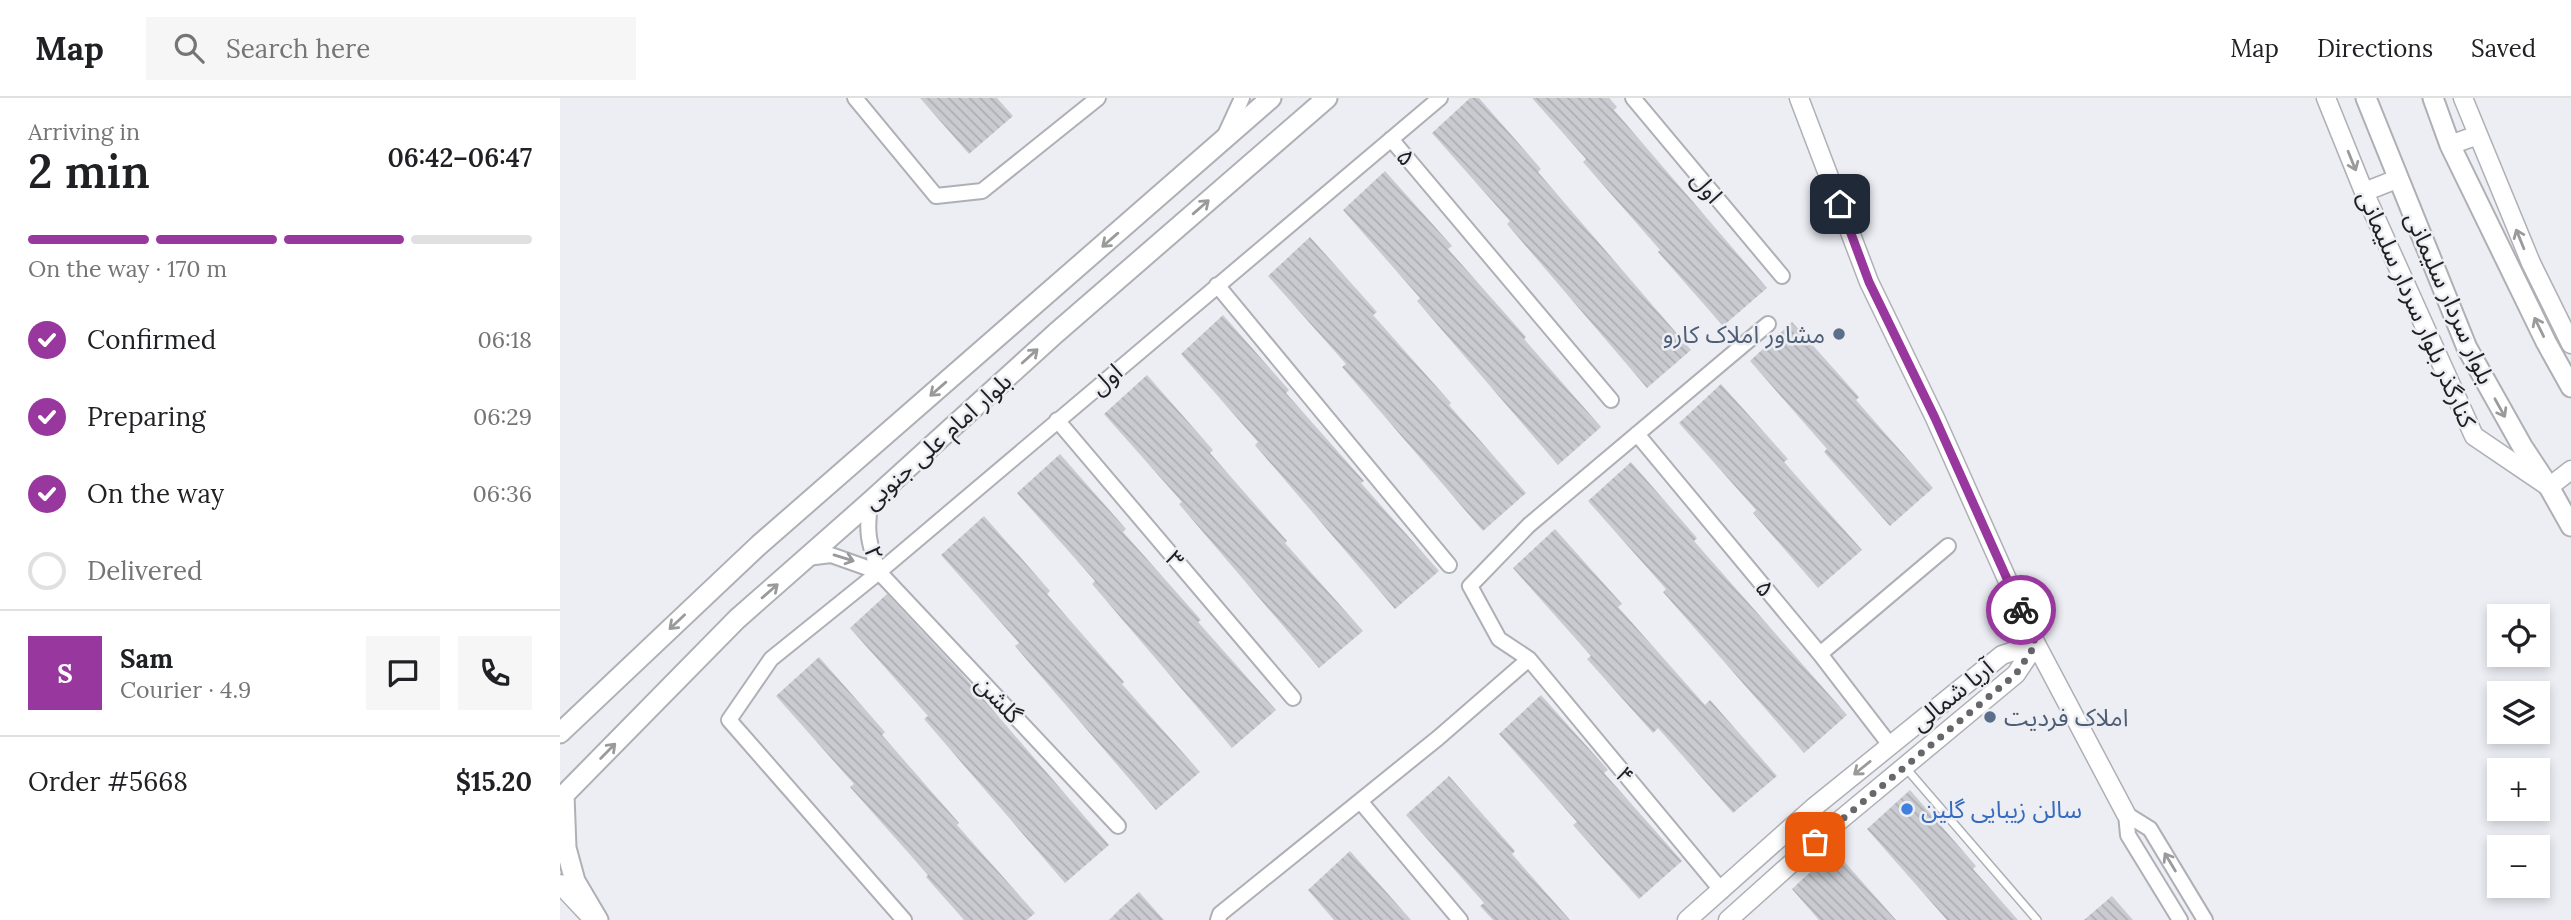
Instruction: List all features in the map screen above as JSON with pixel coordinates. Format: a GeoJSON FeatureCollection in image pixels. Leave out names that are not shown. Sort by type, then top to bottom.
{"type":"FeatureCollection","features":[{"type":"Feature","properties":{"kind":"main road","name":"بلوار امام علی جنوبی"},"geometry":{"type":"LineString","coordinates":[[560,733],[759,545],[1271,98]]}},
{"type":"Feature","properties":{"kind":"main road","name":"بلوار امام علی جنوبی"},"geometry":{"type":"LineString","coordinates":[[562,797],[737,619],[1056,332],[1327,98]]}},
{"type":"Feature","properties":{"kind":"main road","name":"بلوار سردار سلیمانی"},"geometry":{"type":"LineString","coordinates":[[2366,98],[2467,348],[2571,526]]}},
{"type":"Feature","properties":{"kind":"main road"},"geometry":{"type":"LineString","coordinates":[[2433,98],[2450,145],[2546,342],[2571,387]]}},
{"type":"Feature","properties":{"kind":"main road"},"geometry":{"type":"LineString","coordinates":[[562,797],[566,848],[575,881],[595,920]]}},
{"type":"Feature","properties":{"kind":"street"},"geometry":{"type":"LineString","coordinates":[[855,98],[936,196],[982,191],[1098,98]]}},
{"type":"Feature","properties":{"kind":"street"},"geometry":{"type":"LineString","coordinates":[[1223,138],[1242,98]]}},
{"type":"Feature","properties":{"kind":"street","name":"اول"},"geometry":{"type":"LineString","coordinates":[[904,920],[729,720],[772,659],[879,572],[1440,98]]}},
{"type":"Feature","properties":{"kind":"street","name":"اول"},"geometry":{"type":"LineString","coordinates":[[1633,98],[1782,276]]}},
{"type":"Feature","properties":{"kind":"street"},"geometry":{"type":"LineString","coordinates":[[1799,98],[1869,282],[1935,418],[2036,644],[2126,814],[2128,835],[2180,920]]}},
{"type":"Feature","properties":{"kind":"street","name":"کنارگذر بلوار سردار سلیمانی"},"geometry":{"type":"LineString","coordinates":[[2326,98],[2364,192],[2474,436],[2549,487]]}},
{"type":"Feature","properties":{"kind":"street"},"geometry":{"type":"LineString","coordinates":[[2463,98],[2530,263],[2571,344]]}},
{"type":"Feature","properties":{"kind":"street"},"geometry":{"type":"LineString","coordinates":[[2450,145],[2478,135]]}},
{"type":"Feature","properties":{"kind":"street","name":"۵"},"geometry":{"type":"LineString","coordinates":[[1391,139],[1611,400]]}},
{"type":"Feature","properties":{"kind":"street"},"geometry":{"type":"LineString","coordinates":[[2364,192],[2397,179]]}},
{"type":"Feature","properties":{"kind":"street"},"geometry":{"type":"LineString","coordinates":[[1217,285],[1449,565]]}},
{"type":"Feature","properties":{"kind":"street"},"geometry":{"type":"LineString","coordinates":[[1637,434],[1768,324]]}},
{"type":"Feature","properties":{"kind":"street","name":"۳"},"geometry":{"type":"LineString","coordinates":[[1057,419],[1293,698]]}},
{"type":"Feature","properties":{"kind":"street","name":"۵"},"geometry":{"type":"LineString","coordinates":[[1637,434],[1820,654],[1890,745]]}},
{"type":"Feature","properties":{"kind":"street","name":"۴"},"geometry":{"type":"LineString","coordinates":[[1637,434],[1529,525],[1470,586],[1499,639],[1529,659],[1722,891]]}},
{"type":"Feature","properties":{"kind":"street"},"geometry":{"type":"LineString","coordinates":[[2549,487],[2571,470]]}},
{"type":"Feature","properties":{"kind":"street","name":"۲"},"geometry":{"type":"LineString","coordinates":[[871,501],[867,523],[869,542],[879,572]]}},
{"type":"Feature","properties":{"kind":"street"},"geometry":{"type":"LineString","coordinates":[[1820,654],[1948,546]]}},
{"type":"Feature","properties":{"kind":"street","name":"۲"},"geometry":{"type":"LineString","coordinates":[[807,558],[831,555],[879,572]]}},
{"type":"Feature","properties":{"kind":"street","name":"گلشن"},"geometry":{"type":"LineString","coordinates":[[879,572],[1118,826]]}},
{"type":"Feature","properties":{"kind":"street","name":"آریا شمالی"},"geometry":{"type":"LineString","coordinates":[[1687,920],[1813,808],[2002,655],[2036,644]]}},
{"type":"Feature","properties":{"kind":"street","name":"آریا شمالی"},"geometry":{"type":"LineString","coordinates":[[1728,920],[1833,826],[2016,674],[2036,644]]}},
{"type":"Feature","properties":{"kind":"street"},"geometry":{"type":"LineString","coordinates":[[1218,920],[1220,914],[1438,738],[1529,659]]}},
{"type":"Feature","properties":{"kind":"street"},"geometry":{"type":"LineString","coordinates":[[1360,801],[1460,920]]}},
{"type":"Feature","properties":{"kind":"street"},"geometry":{"type":"LineString","coordinates":[[2126,814],[2151,830],[2205,920]]}},
{"type":"Feature","properties":{"kind":"street"},"geometry":{"type":"LineString","coordinates":[[560,884],[595,920]]}},
{"type":"Feature","properties":{"kind":"lane"},"geometry":{"type":"LineString","coordinates":[[1905,767],[2037,920]]}},
{"type":"Feature","properties":{"kind":"building"},"geometry":{"type":"Polygon","coordinates":[[[920,98],[997,98],[1013,116],[969,154],[920,98]]]}},
{"type":"Feature","properties":{"kind":"building"},"geometry":{"type":"Polygon","coordinates":[[[1470,98],[1479,98],[1541,169],[1538,172],[1691,350],[1647,388],[1507,224],[1510,221],[1432,133],[1470,98]]]}},
{"type":"Feature","properties":{"kind":"building"},"geometry":{"type":"Polygon","coordinates":[[[1532,98],[1609,98],[1617,107],[1614,110],[1767,288],[1723,326],[1658,252],[1660,250],[1583,162],[1586,159],[1532,98]]]}},
{"type":"Feature","properties":{"kind":"building"},"geometry":{"type":"Polygon","coordinates":[[[1385,171],[1452,246],[1448,249],[1601,427],[1558,465],[1417,301],[1420,298],[1343,210],[1385,171]]]}},
{"type":"Feature","properties":{"kind":"building"},"geometry":{"type":"Polygon","coordinates":[[[1310,237],[1377,312],[1373,315],[1526,493],[1483,531],[1342,367],[1346,364],[1268,276],[1310,237]]]}},
{"type":"Feature","properties":{"kind":"building"},"geometry":{"type":"Polygon","coordinates":[[[1223,315],[1289,390],[1286,393],[1364,481],[1361,483],[1439,571],[1395,609],[1255,445],[1258,442],[1181,354],[1223,315]]]}},
{"type":"Feature","properties":{"kind":"building"},"geometry":{"type":"Polygon","coordinates":[[[1792,322],[1859,397],[1856,400],[1933,488],[1890,526],[1824,452],[1827,449],[1750,361],[1792,322]]]}},
{"type":"Feature","properties":{"kind":"building"},"geometry":{"type":"Polygon","coordinates":[[[1147,375],[1213,450],[1210,453],[1287,541],[1285,543],[1363,631],[1319,668],[1179,504],[1182,502],[1104,414],[1147,375]]]}},
{"type":"Feature","properties":{"kind":"building"},"geometry":{"type":"Polygon","coordinates":[[[1721,384],[1788,459],[1784,462],[1862,550],[1818,588],[1753,513],[1756,510],[1679,423],[1721,384]]]}},
{"type":"Feature","properties":{"kind":"building"},"geometry":{"type":"Polygon","coordinates":[[[1060,454],[1126,529],[1123,532],[1201,620],[1198,622],[1276,710],[1232,748],[1092,584],[1095,581],[1017,493],[1060,454]]]}},
{"type":"Feature","properties":{"kind":"building"},"geometry":{"type":"Polygon","coordinates":[[[1631,462],[1697,538],[1694,541],[1847,715],[1804,753],[1663,592],[1666,589],[1588,501],[1631,462]]]}},
{"type":"Feature","properties":{"kind":"building"},"geometry":{"type":"Polygon","coordinates":[[[984,516],[1050,591],[1047,594],[1124,682],[1122,684],[1200,772],[1156,810],[1015,646],[1019,643],[941,555],[984,516]]]}},
{"type":"Feature","properties":{"kind":"building"},"geometry":{"type":"Polygon","coordinates":[[[1555,529],[1622,604],[1618,607],[1705,705],[1710,700],[1777,776],[1733,813],[1658,728],[1653,733],[1587,659],[1591,656],[1513,568],[1555,529]]]}},
{"type":"Feature","properties":{"kind":"building"},"geometry":{"type":"Polygon","coordinates":[[[887,594],[962,674],[1109,845],[1065,883],[924,719],[928,716],[850,628],[887,594]]]}},
{"type":"Feature","properties":{"kind":"building"},"geometry":{"type":"Polygon","coordinates":[[[819,657],[885,732],[882,735],[959,823],[957,825],[1035,913],[1027,920],[964,920],[850,787],[854,784],[776,696],[819,657]]]}},
{"type":"Feature","properties":{"kind":"building"},"geometry":{"type":"Polygon","coordinates":[[[1541,695],[1608,770],[1604,773],[1682,861],[1639,899],[1573,825],[1577,822],[1499,734],[1541,695]]]}},
{"type":"Feature","properties":{"kind":"building"},"geometry":{"type":"Polygon","coordinates":[[[1449,776],[1515,851],[1512,854],[1570,920],[1493,920],[1480,906],[1484,903],[1406,815],[1449,776]]]}},
{"type":"Feature","properties":{"kind":"building"},"geometry":{"type":"Polygon","coordinates":[[[1910,790],[1976,866],[1973,869],[2018,920],[1947,920],[1867,829],[1910,790]]]}},
{"type":"Feature","properties":{"kind":"building"},"geometry":{"type":"Polygon","coordinates":[[[1834,850],[1896,920],[1819,920],[1792,889],[1834,850]]]}},
{"type":"Feature","properties":{"kind":"building"},"geometry":{"type":"Polygon","coordinates":[[[1350,851],[1411,920],[1334,920],[1308,890],[1350,851]]]}},
{"type":"Feature","properties":{"kind":"building"},"geometry":{"type":"Polygon","coordinates":[[[1139,892],[1164,920],[1109,920],[1121,908],[1139,892]]]}},
{"type":"Feature","properties":{"kind":"building"},"geometry":{"type":"Polygon","coordinates":[[[2112,896],[2133,920],[2084,920],[2112,896]]]}},
{"type":"Feature","properties":{"kind":"way so far"},"geometry":{"type":"LineString","coordinates":[[1815,842],[2016,674],[2036,644],[2021,610]]}},
{"type":"Feature","properties":{"kind":"place","name":"مشاور املاک کارو"},"geometry":{"type":"Point","coordinates":[1839,334]}},
{"type":"Feature","properties":{"kind":"place","name":"املاک فردیت"},"geometry":{"type":"Point","coordinates":[1990,717]}},
{"type":"Feature","properties":{"kind":"place","name":"سالن زیبایی گلین"},"geometry":{"type":"Point","coordinates":[1907,809]}},
{"type":"Feature","properties":{"kind":"route"},"geometry":{"type":"LineString","coordinates":[[1840,204],[1869,282],[1935,418],[2021,610]]}}]}
